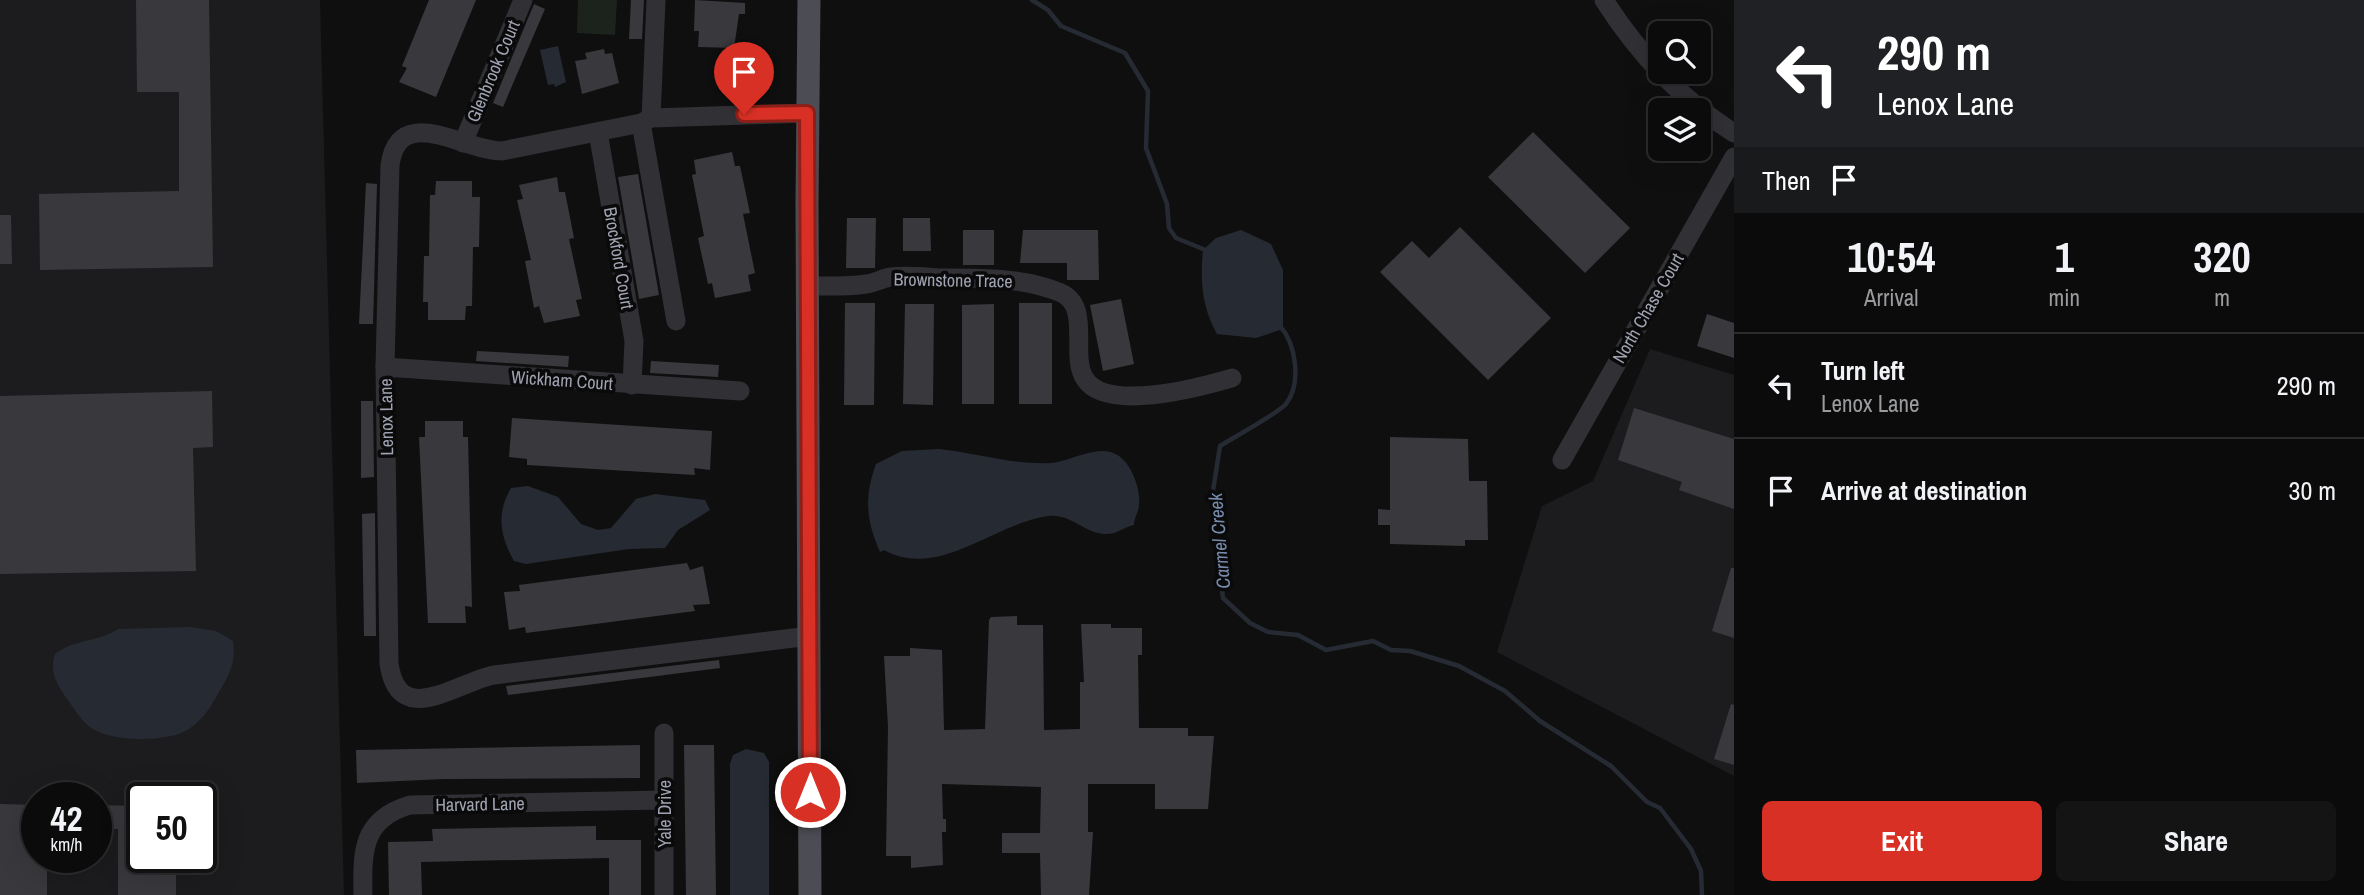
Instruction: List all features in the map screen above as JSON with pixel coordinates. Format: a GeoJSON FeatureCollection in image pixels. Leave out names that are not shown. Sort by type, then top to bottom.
{"type":"FeatureCollection","features":[{"type":"Feature","properties":{"kind":"main road"},"geometry":{"type":"LineString","coordinates":[[808,0],[810,895]]}},
{"type":"Feature","properties":{"kind":"street","name":"Glenbrook Court"},"geometry":{"type":"LineString","coordinates":[[463,143],[523,0]]}},
{"type":"Feature","properties":{"kind":"street"},"geometry":{"type":"LineString","coordinates":[[656,0],[646,120],[676,321]]}},
{"type":"Feature","properties":{"kind":"street"},"geometry":{"type":"LineString","coordinates":[[1604,0],[1643,55],[1673,87],[1734,133]]}},
{"type":"Feature","properties":{"kind":"street","name":"Lenox Lane"},"geometry":{"type":"LineString","coordinates":[[807,113],[646,120],[502,151],[488,151],[426,133],[410,133],[396,143],[392,151],[385,367],[389,664],[391,676],[404,694],[416,699],[433,699],[474,679],[494,675],[810,636]]}},
{"type":"Feature","properties":{"kind":"street","name":"Brockford Court"},"geometry":{"type":"LineString","coordinates":[[598,132],[634,341],[632,385]]}},
{"type":"Feature","properties":{"kind":"street","name":"North Chase Court"},"geometry":{"type":"LineString","coordinates":[[1562,460],[1734,157]]}},
{"type":"Feature","properties":{"kind":"street","name":"Brownstone Trace"},"geometry":{"type":"LineString","coordinates":[[807,286],[868,284],[890,277],[1006,278],[1030,283],[1063,293],[1077,310],[1081,370],[1086,381],[1100,391],[1124,395],[1178,393],[1232,378]]}},
{"type":"Feature","properties":{"kind":"street","name":"Wickham Court"},"geometry":{"type":"LineString","coordinates":[[385,367],[740,391]]}},
{"type":"Feature","properties":{"kind":"street","name":"Yale Drive"},"geometry":{"type":"LineString","coordinates":[[664,733],[664,895]]}},
{"type":"Feature","properties":{"kind":"street","name":"Harvard Lane"},"geometry":{"type":"LineString","coordinates":[[363,895],[362,857],[366,840],[390,811],[410,805],[664,800]]}},
{"type":"Feature","properties":{"kind":"shaded area"},"geometry":{"type":"Polygon","coordinates":[[[0,0],[320,0],[344,895],[0,895],[0,0]]]}},
{"type":"Feature","properties":{"kind":"shaded area"},"geometry":{"type":"Polygon","coordinates":[[[578,0],[617,0],[615,35],[577,33],[578,0]]]}},
{"type":"Feature","properties":{"kind":"shaded area"},"geometry":{"type":"Polygon","coordinates":[[[558,46],[566,82],[555,87],[554,84],[548,85],[540,50],[558,46]]]}},
{"type":"Feature","properties":{"kind":"shaded area"},"geometry":{"type":"Polygon","coordinates":[[[1241,230],[1271,244],[1283,270],[1283,329],[1256,338],[1217,334],[1203,294],[1203,250],[1216,238],[1241,230]]]}},
{"type":"Feature","properties":{"kind":"shaded area"},"geometry":{"type":"Polygon","coordinates":[[[1650,349],[1734,375],[1734,776],[1497,652],[1542,506],[1593,481],[1650,349]]]}},
{"type":"Feature","properties":{"kind":"shaded area"},"geometry":{"type":"Polygon","coordinates":[[[939,449],[1037,463],[1059,462],[1095,452],[1111,452],[1128,465],[1137,485],[1139,505],[1134,525],[1104,534],[1096,533],[1063,517],[1048,516],[1007,528],[946,554],[925,558],[905,557],[884,550],[880,552],[868,508],[876,464],[902,451],[939,449]]]}},
{"type":"Feature","properties":{"kind":"shaded area"},"geometry":{"type":"Polygon","coordinates":[[[528,486],[558,497],[581,524],[598,530],[611,528],[636,499],[655,494],[705,500],[710,510],[678,530],[665,548],[629,549],[526,564],[514,561],[509,552],[503,534],[502,515],[511,488],[528,486]]]}},
{"type":"Feature","properties":{"kind":"shaded area"},"geometry":{"type":"Polygon","coordinates":[[[190,627],[216,631],[233,641],[234,655],[223,686],[210,707],[203,717],[180,734],[140,739],[100,733],[81,718],[55,678],[53,660],[55,654],[62,649],[118,629],[190,627]]]}},
{"type":"Feature","properties":{"kind":"shaded area"},"geometry":{"type":"Polygon","coordinates":[[[746,749],[764,753],[769,762],[769,895],[730,895],[730,764],[733,755],[746,749]]]}},
{"type":"Feature","properties":{"kind":"building"},"geometry":{"type":"Polygon","coordinates":[[[136,0],[209,0],[213,267],[40,270],[39,194],[179,191],[179,92],[137,92],[136,0]]]}},
{"type":"Feature","properties":{"kind":"building"},"geometry":{"type":"Polygon","coordinates":[[[429,0],[476,0],[436,97],[399,82],[407,68],[402,66],[429,0]]]}},
{"type":"Feature","properties":{"kind":"building"},"geometry":{"type":"Polygon","coordinates":[[[631,0],[644,0],[642,39],[629,39],[631,0]]]}},
{"type":"Feature","properties":{"kind":"building"},"geometry":{"type":"Polygon","coordinates":[[[695,0],[745,3],[745,14],[739,14],[734,48],[698,47],[699,31],[694,31],[695,0]]]}},
{"type":"Feature","properties":{"kind":"building"},"geometry":{"type":"Polygon","coordinates":[[[534,4],[545,9],[503,107],[493,103],[534,4]]]}},
{"type":"Feature","properties":{"kind":"building"},"geometry":{"type":"Polygon","coordinates":[[[604,49],[605,54],[612,53],[619,83],[582,94],[575,61],[587,59],[585,53],[604,49]]]}},
{"type":"Feature","properties":{"kind":"building"},"geometry":{"type":"Polygon","coordinates":[[[1533,132],[1630,228],[1585,273],[1488,177],[1533,132]]]}},
{"type":"Feature","properties":{"kind":"building"},"geometry":{"type":"Polygon","coordinates":[[[732,152],[735,166],[740,166],[750,213],[743,214],[755,273],[748,275],[751,291],[715,298],[712,283],[708,284],[698,238],[704,236],[692,175],[696,174],[694,160],[732,152]]]}},
{"type":"Feature","properties":{"kind":"building"},"geometry":{"type":"Polygon","coordinates":[[[638,174],[659,295],[639,299],[618,177],[638,174]]]}},
{"type":"Feature","properties":{"kind":"building"},"geometry":{"type":"Polygon","coordinates":[[[557,177],[559,192],[565,192],[574,238],[569,239],[582,299],[576,300],[580,316],[544,323],[539,306],[534,308],[525,261],[531,260],[517,200],[523,199],[519,185],[557,177]]]}},
{"type":"Feature","properties":{"kind":"building"},"geometry":{"type":"Polygon","coordinates":[[[436,181],[472,181],[472,197],[480,197],[479,247],[473,247],[472,306],[466,306],[465,320],[428,320],[428,302],[423,302],[424,256],[429,256],[430,195],[435,195],[436,181]]]}},
{"type":"Feature","properties":{"kind":"building"},"geometry":{"type":"Polygon","coordinates":[[[366,183],[377,184],[373,324],[359,324],[366,183]]]}},
{"type":"Feature","properties":{"kind":"building"},"geometry":{"type":"Polygon","coordinates":[[[0,215],[11,215],[12,264],[0,264],[0,215]]]}},
{"type":"Feature","properties":{"kind":"building"},"geometry":{"type":"Polygon","coordinates":[[[847,218],[876,218],[875,268],[846,268],[847,218]]]}},
{"type":"Feature","properties":{"kind":"building"},"geometry":{"type":"Polygon","coordinates":[[[903,218],[930,218],[931,251],[903,251],[903,218]]]}},
{"type":"Feature","properties":{"kind":"building"},"geometry":{"type":"Polygon","coordinates":[[[1460,227],[1551,318],[1488,380],[1380,272],[1412,241],[1429,258],[1460,227]]]}},
{"type":"Feature","properties":{"kind":"building"},"geometry":{"type":"Polygon","coordinates":[[[963,230],[994,230],[994,265],[963,265],[963,230]]]}},
{"type":"Feature","properties":{"kind":"building"},"geometry":{"type":"Polygon","coordinates":[[[1023,230],[1098,230],[1099,280],[1067,280],[1067,263],[1020,263],[1023,230]]]}},
{"type":"Feature","properties":{"kind":"building"},"geometry":{"type":"Polygon","coordinates":[[[1121,299],[1134,364],[1103,371],[1090,305],[1121,299]]]}},
{"type":"Feature","properties":{"kind":"building"},"geometry":{"type":"Polygon","coordinates":[[[845,303],[875,303],[874,405],[844,405],[845,303]]]}},
{"type":"Feature","properties":{"kind":"building"},"geometry":{"type":"Polygon","coordinates":[[[1019,303],[1052,303],[1052,404],[1019,404],[1019,303]]]}},
{"type":"Feature","properties":{"kind":"building"},"geometry":{"type":"Polygon","coordinates":[[[905,304],[934,304],[933,405],[903,404],[905,304]]]}},
{"type":"Feature","properties":{"kind":"building"},"geometry":{"type":"Polygon","coordinates":[[[994,304],[994,404],[962,404],[962,305],[994,304]]]}},
{"type":"Feature","properties":{"kind":"building"},"geometry":{"type":"Polygon","coordinates":[[[1707,314],[1734,323],[1734,358],[1697,346],[1707,314]]]}},
{"type":"Feature","properties":{"kind":"building"},"geometry":{"type":"Polygon","coordinates":[[[477,351],[569,356],[568,367],[476,361],[477,351]]]}},
{"type":"Feature","properties":{"kind":"building"},"geometry":{"type":"Polygon","coordinates":[[[651,361],[719,365],[718,377],[650,373],[651,361]]]}},
{"type":"Feature","properties":{"kind":"building"},"geometry":{"type":"Polygon","coordinates":[[[212,391],[213,447],[193,448],[196,571],[0,574],[0,396],[212,391]]]}},
{"type":"Feature","properties":{"kind":"building"},"geometry":{"type":"Polygon","coordinates":[[[361,401],[373,401],[374,477],[361,478],[361,401]]]}},
{"type":"Feature","properties":{"kind":"building"},"geometry":{"type":"Polygon","coordinates":[[[1634,408],[1734,439],[1734,509],[1679,490],[1682,482],[1618,460],[1634,408]]]}},
{"type":"Feature","properties":{"kind":"building"},"geometry":{"type":"Polygon","coordinates":[[[512,418],[712,431],[710,470],[694,468],[695,475],[527,465],[527,459],[509,457],[512,418]]]}},
{"type":"Feature","properties":{"kind":"building"},"geometry":{"type":"Polygon","coordinates":[[[425,421],[463,421],[463,437],[468,437],[472,607],[465,606],[466,623],[428,623],[419,437],[425,437],[425,421]]]}},
{"type":"Feature","properties":{"kind":"building"},"geometry":{"type":"Polygon","coordinates":[[[1390,437],[1468,439],[1469,481],[1487,481],[1488,540],[1465,540],[1465,546],[1390,544],[1390,525],[1378,525],[1378,509],[1390,510],[1390,437]]]}},
{"type":"Feature","properties":{"kind":"building"},"geometry":{"type":"Polygon","coordinates":[[[375,513],[376,636],[364,636],[362,514],[375,513]]]}},
{"type":"Feature","properties":{"kind":"building"},"geometry":{"type":"Polygon","coordinates":[[[687,563],[690,570],[703,566],[710,604],[693,605],[695,611],[526,633],[525,627],[509,630],[504,592],[520,591],[519,585],[687,563]]]}},
{"type":"Feature","properties":{"kind":"building"},"geometry":{"type":"Polygon","coordinates":[[[1731,568],[1734,568],[1734,638],[1712,631],[1731,568]]]}},
{"type":"Feature","properties":{"kind":"building"},"geometry":{"type":"Polygon","coordinates":[[[1017,616],[1017,625],[1043,625],[1044,730],[1080,729],[1080,682],[1084,682],[1081,624],[1111,624],[1111,628],[1142,628],[1142,655],[1138,655],[1139,728],[1188,728],[1188,736],[1214,736],[1208,809],[1155,809],[1155,784],[1088,784],[1088,832],[1093,832],[1089,895],[1041,895],[1040,853],[1002,853],[1002,833],[1040,833],[1041,787],[942,784],[943,819],[946,819],[946,832],[942,832],[943,865],[911,868],[911,856],[886,856],[888,727],[884,656],[910,656],[910,648],[942,650],[944,730],[985,729],[989,620],[991,617],[1017,616]]]}},
{"type":"Feature","properties":{"kind":"building"},"geometry":{"type":"Polygon","coordinates":[[[719,660],[720,668],[508,695],[506,686],[719,660]]]}},
{"type":"Feature","properties":{"kind":"building"},"geometry":{"type":"Polygon","coordinates":[[[1731,704],[1734,705],[1734,765],[1714,759],[1731,704]]]}},
{"type":"Feature","properties":{"kind":"building"},"geometry":{"type":"Polygon","coordinates":[[[640,745],[640,778],[444,779],[357,783],[356,750],[640,745]]]}},
{"type":"Feature","properties":{"kind":"building"},"geometry":{"type":"Polygon","coordinates":[[[684,745],[714,745],[716,895],[686,895],[684,745]]]}},
{"type":"Feature","properties":{"kind":"building"},"geometry":{"type":"Polygon","coordinates":[[[0,804],[21,805],[21,873],[47,873],[47,895],[0,895],[0,804]]]}},
{"type":"Feature","properties":{"kind":"building"},"geometry":{"type":"Polygon","coordinates":[[[112,805],[126,806],[126,873],[176,873],[176,895],[118,895],[118,829],[112,829],[112,805]]]}},
{"type":"Feature","properties":{"kind":"building"},"geometry":{"type":"Polygon","coordinates":[[[596,826],[596,840],[641,840],[641,895],[609,895],[609,858],[421,862],[422,895],[389,895],[388,842],[433,841],[432,829],[596,826]]]}},
{"type":"Feature","properties":{"kind":"waterway","name":"Carmel Creek"},"geometry":{"type":"LineString","coordinates":[[1032,0],[1048,10],[1061,26],[1125,53],[1148,91],[1146,148],[1167,204],[1169,228],[1176,238],[1208,251]]}},
{"type":"Feature","properties":{"kind":"waterway","name":"Carmel Creek"},"geometry":{"type":"LineString","coordinates":[[1280,326],[1290,343],[1295,364],[1291,395],[1286,404],[1274,414],[1220,446],[1212,497],[1223,598],[1250,623],[1268,632],[1298,635],[1326,650],[1373,641],[1391,650],[1410,651],[1459,666],[1505,691],[1540,721],[1611,766],[1647,802],[1660,808],[1691,849],[1701,871],[1702,895]]}},
{"type":"Feature","properties":{"kind":"route"},"geometry":{"type":"LineString","coordinates":[[744,114],[807,113],[810,792]]}}]}
